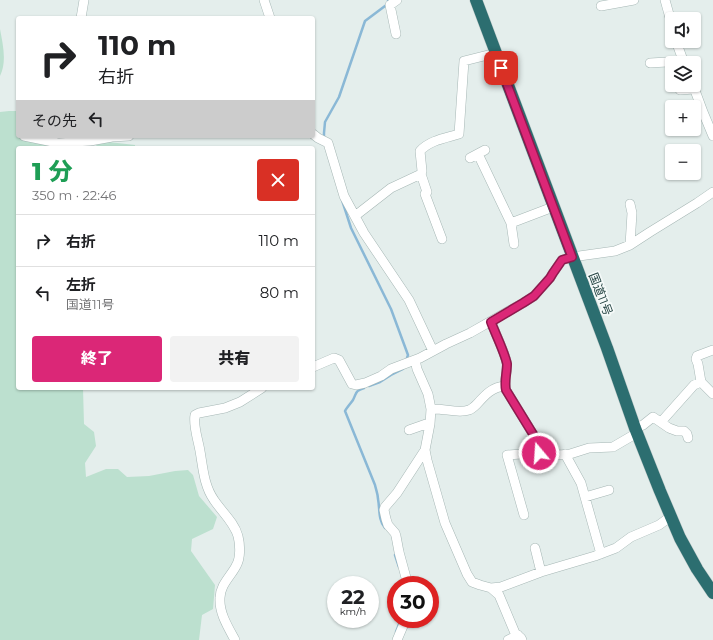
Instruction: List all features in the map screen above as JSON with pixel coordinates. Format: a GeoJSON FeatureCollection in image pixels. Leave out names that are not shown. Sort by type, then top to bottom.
{"type":"FeatureCollection","features":[{"type":"Feature","properties":{"kind":"highway","name":"国道11号"},"geometry":{"type":"LineString","coordinates":[[476,0],[604,341],[636,431],[670,517],[697,569],[713,593]]}},
{"type":"Feature","properties":{"kind":"street"},"geometry":{"type":"LineString","coordinates":[[81,16],[84,0]]}},
{"type":"Feature","properties":{"kind":"street"},"geometry":{"type":"LineString","coordinates":[[264,0],[269,16]]}},
{"type":"Feature","properties":{"kind":"street"},"geometry":{"type":"LineString","coordinates":[[396,34],[390,5],[397,0]]}},
{"type":"Feature","properties":{"kind":"street"},"geometry":{"type":"LineString","coordinates":[[601,6],[634,0]]}},
{"type":"Feature","properties":{"kind":"street"},"geometry":{"type":"LineString","coordinates":[[666,0],[669,12]]}},
{"type":"Feature","properties":{"kind":"street"},"geometry":{"type":"LineString","coordinates":[[442,239],[425,194],[427,192],[421,174],[420,151],[424,146],[459,134],[464,61],[496,53]]}},
{"type":"Feature","properties":{"kind":"street"},"geometry":{"type":"LineString","coordinates":[[650,63],[665,63]]}},
{"type":"Feature","properties":{"kind":"street"},"geometry":{"type":"LineString","coordinates":[[695,92],[713,136]]}},
{"type":"Feature","properties":{"kind":"street"},"geometry":{"type":"LineString","coordinates":[[315,136],[328,143],[344,196],[364,233],[409,300],[433,351]]}},
{"type":"Feature","properties":{"kind":"street"},"geometry":{"type":"LineString","coordinates":[[34,138],[58,143],[90,141],[106,138]]}},
{"type":"Feature","properties":{"kind":"street"},"geometry":{"type":"LineString","coordinates":[[478,154],[492,194],[511,223],[513,244]]}},
{"type":"Feature","properties":{"kind":"street"},"geometry":{"type":"LineString","coordinates":[[355,216],[391,188],[421,174]]}},
{"type":"Feature","properties":{"kind":"street"},"geometry":{"type":"LineString","coordinates":[[315,366],[334,358],[339,360],[352,384],[356,385],[366,383],[381,376],[391,369],[415,360],[470,333],[523,303],[534,296],[550,278],[562,260],[572,257],[615,252],[630,245],[713,192]]}},
{"type":"Feature","properties":{"kind":"street"},"geometry":{"type":"LineString","coordinates":[[630,204],[632,213],[630,245]]}},
{"type":"Feature","properties":{"kind":"street"},"geometry":{"type":"LineString","coordinates":[[511,223],[553,207]]}},
{"type":"Feature","properties":{"kind":"street"},"geometry":{"type":"LineString","coordinates":[[491,322],[507,363],[506,390],[533,434],[539,453]]}},
{"type":"Feature","properties":{"kind":"street"},"geometry":{"type":"LineString","coordinates":[[713,350],[697,356],[696,359],[701,382],[713,394]]}},
{"type":"Feature","properties":{"kind":"street"},"geometry":{"type":"LineString","coordinates":[[406,576],[396,536],[388,525],[384,510],[425,450],[432,409],[415,360]]}},
{"type":"Feature","properties":{"kind":"street"},"geometry":{"type":"LineString","coordinates":[[661,422],[694,385],[701,382]]}},
{"type":"Feature","properties":{"kind":"street"},"geometry":{"type":"LineString","coordinates":[[432,409],[471,410],[487,393],[498,387],[505,386]]}},
{"type":"Feature","properties":{"kind":"street"},"geometry":{"type":"LineString","coordinates":[[235,640],[223,617],[219,599],[222,588],[238,564],[238,536],[231,523],[213,500],[204,479],[194,420],[195,415],[199,413],[225,408],[240,402],[259,390]]}},
{"type":"Feature","properties":{"kind":"street"},"geometry":{"type":"LineString","coordinates":[[524,515],[507,455],[547,452],[558,455],[570,454],[590,448],[613,446],[636,431],[653,417],[672,430],[684,431],[688,438]]}},
{"type":"Feature","properties":{"kind":"street"},"geometry":{"type":"LineString","coordinates":[[409,430],[430,424]]}},
{"type":"Feature","properties":{"kind":"street"},"geometry":{"type":"LineString","coordinates":[[425,450],[446,523],[467,574],[472,582],[480,585],[491,588],[501,587],[541,572],[601,554],[616,548],[631,537],[659,525],[670,517]]}},
{"type":"Feature","properties":{"kind":"street"},"geometry":{"type":"LineString","coordinates":[[565,454],[581,483],[601,554]]}},
{"type":"Feature","properties":{"kind":"street"},"geometry":{"type":"LineString","coordinates":[[585,497],[608,490]]}},
{"type":"Feature","properties":{"kind":"street"},"geometry":{"type":"LineString","coordinates":[[536,548],[541,572]]}},
{"type":"Feature","properties":{"kind":"street"},"geometry":{"type":"LineString","coordinates":[[491,588],[499,595],[515,633],[520,638]]}},
{"type":"Feature","properties":{"kind":"street"},"geometry":{"type":"LineString","coordinates":[[397,640],[402,628]]}},
{"type":"Feature","properties":{"kind":"street"},"geometry":{"type":"LineString","coordinates":[[508,640],[520,638]]}},
{"type":"Feature","properties":{"kind":"green space"},"geometry":{"type":"Polygon","coordinates":[[[0,29],[4,59],[0,76],[0,29]]]}},
{"type":"Feature","properties":{"kind":"green space"},"geometry":{"type":"Polygon","coordinates":[[[16,111],[16,138],[67,138],[69,146],[16,146],[16,390],[83,390],[84,424],[94,432],[96,446],[85,463],[86,477],[106,469],[118,469],[127,477],[149,476],[188,470],[193,475],[199,496],[217,517],[213,529],[192,539],[191,551],[215,585],[213,609],[202,615],[199,640],[0,640],[0,112],[16,111]]]}},
{"type":"Feature","properties":{"kind":"green space"},"geometry":{"type":"Polygon","coordinates":[[[88,138],[108,138],[109,142],[135,145],[135,146],[97,146],[88,138]]]}},
{"type":"Feature","properties":{"kind":"waterway"},"geometry":{"type":"LineString","coordinates":[[324,138],[325,122],[339,97],[365,21],[389,3],[388,0]]}},
{"type":"Feature","properties":{"kind":"waterway"},"geometry":{"type":"LineString","coordinates":[[342,200],[351,228],[391,309],[408,355],[406,361]]}},
{"type":"Feature","properties":{"kind":"waterway"},"geometry":{"type":"LineString","coordinates":[[369,386],[380,382],[403,369]]}},
{"type":"Feature","properties":{"kind":"waterway"},"geometry":{"type":"LineString","coordinates":[[364,388],[357,392],[345,411],[375,485],[378,495],[380,518],[385,528]]}},
{"type":"Feature","properties":{"kind":"waterway"},"geometry":{"type":"LineString","coordinates":[[395,555],[399,567]]}},
{"type":"Feature","properties":{"kind":"waterway"},"geometry":{"type":"LineString","coordinates":[[396,632],[398,628]]}},
{"type":"Feature","properties":{"kind":"route"},"geometry":{"type":"LineString","coordinates":[[501,68],[572,257],[562,260],[550,278],[534,296],[491,322],[507,363],[506,390],[533,434],[539,453]]}}]}
